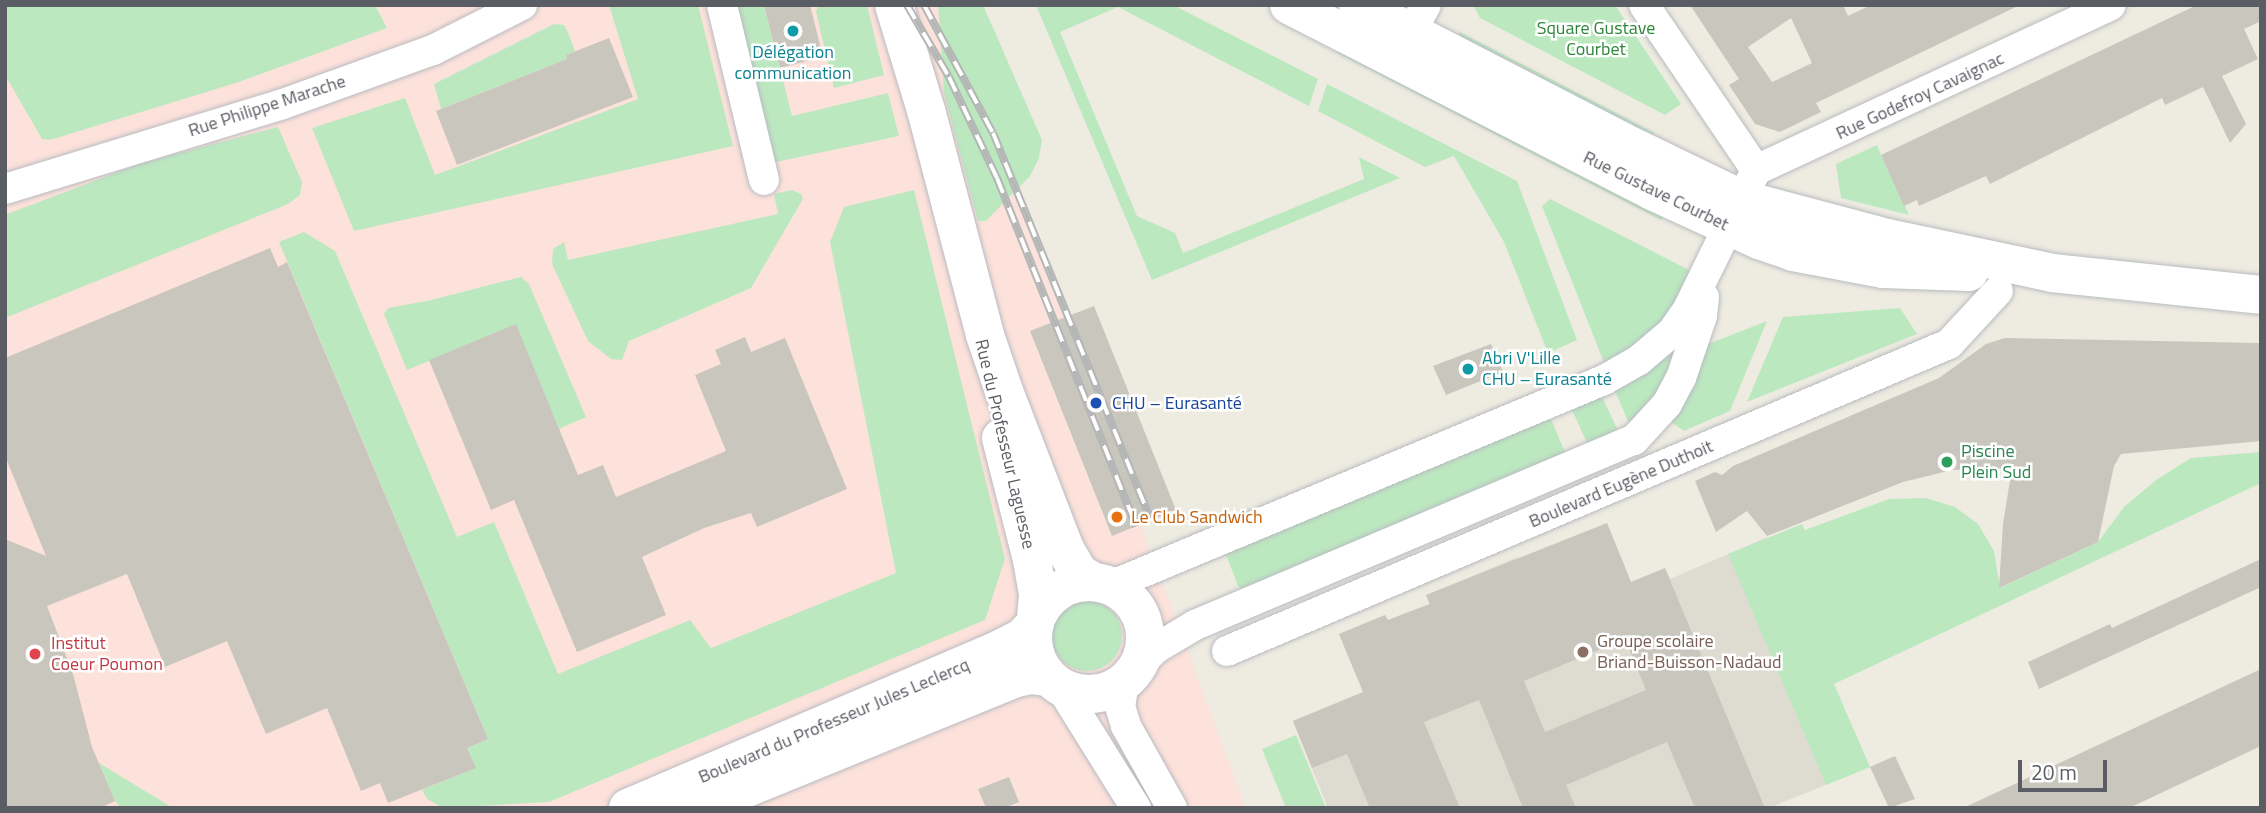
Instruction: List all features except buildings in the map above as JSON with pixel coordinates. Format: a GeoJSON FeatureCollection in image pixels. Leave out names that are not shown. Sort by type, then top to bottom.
{"type":"FeatureCollection","features":[{"type":"Feature","properties":{"kind":"street","name":"Rue Philippe Marache"},"geometry":{"type":"LineString","coordinates":[[5,189],[280,105],[433,50],[523,5]]}},
{"type":"Feature","properties":{"kind":"street"},"geometry":{"type":"LineString","coordinates":[[722,5],[764,180]]}},
{"type":"Feature","properties":{"kind":"street","name":"Rue du Professeur Laguesse"},"geometry":{"type":"LineString","coordinates":[[894,5],[926,110],[967,271],[1004,391],[1065,549],[1079,573],[1102,584]]}},
{"type":"Feature","properties":{"kind":"street","name":"Rue du Professeur Laguesse"},"geometry":{"type":"LineString","coordinates":[[913,5],[926,110]]}},
{"type":"Feature","properties":{"kind":"street","name":"Rue Gustave Courbet"},"geometry":{"type":"LineString","coordinates":[[1289,5],[1742,199],[1888,238],[2052,272],[2261,295]]}},
{"type":"Feature","properties":{"kind":"street","name":"Rue Gustave Courbet"},"geometry":{"type":"LineString","coordinates":[[1358,5],[1419,19],[1495,78],[1742,199]]}},
{"type":"Feature","properties":{"kind":"street"},"geometry":{"type":"LineString","coordinates":[[1644,5],[1742,199]]}},
{"type":"Feature","properties":{"kind":"street","name":"Rue Godefroy Cavaignac"},"geometry":{"type":"LineString","coordinates":[[1742,199],[2111,5]]}},
{"type":"Feature","properties":{"kind":"street","name":"Boulevard Eugène Duthoit"},"geometry":{"type":"LineString","coordinates":[[1102,584],[1604,380],[1656,348],[1672,332],[1708,272],[1742,199]]}},
{"type":"Feature","properties":{"kind":"street","name":"Rue du Professeur Laguesse"},"geometry":{"type":"LineString","coordinates":[[967,271],[990,393],[1032,560],[1038,595],[1035,621]]}},
{"type":"Feature","properties":{"kind":"street","name":"Boulevard Eugène Duthoit"},"geometry":{"type":"LineString","coordinates":[[1131,674],[1177,634],[1213,617],[1634,440],[1667,404],[1681,378],[1702,316],[1708,272]]}},
{"type":"Feature","properties":{"kind":"street","name":"Boulevard Eugène Duthoit"},"geometry":{"type":"LineString","coordinates":[[1227,651],[1949,344],[1998,291]]}},
{"type":"Feature","properties":{"kind":"street"},"geometry":{"type":"LineString","coordinates":[[1136,808],[1033,649],[1035,621],[1056,592],[1078,583],[1102,584],[1129,598],[1141,616],[1144,645],[1120,706],[1126,726],[1172,808]]}},
{"type":"Feature","properties":{"kind":"street","name":"Boulevard du Professeur Jules Leclercq"},"geometry":{"type":"LineString","coordinates":[[628,808],[994,652],[1022,638],[1035,621]]}},
{"type":"Feature","properties":{"kind":"street"},"geometry":{"type":"LineString","coordinates":[[1054,682],[1074,693],[1097,694],[1131,674]]}},
{"type":"Feature","properties":{"kind":"street","name":"Boulevard du Professeur Jules Leclercq"},"geometry":{"type":"LineString","coordinates":[[698,808],[1017,678],[1031,675],[1054,682]]}},
{"type":"Feature","properties":{"kind":"shaded area"},"geometry":{"type":"Polygon","coordinates":[[[5,5],[948,5],[1246,808],[5,808],[5,5]]]}},
{"type":"Feature","properties":{"kind":"shaded area","name":"Groupe scolaire Briand-Buisson-Nadaud"},"geometry":{"type":"Polygon","coordinates":[[[1607,523],[1626,570],[1619,587],[1665,568],[1670,579],[1768,537],[1870,767],[1769,808],[1328,808],[1293,721],[1386,683],[1381,671],[1358,680],[1339,634],[1385,615],[1388,620],[1429,604],[1426,595],[1518,557],[1522,565],[1559,543],[1607,523]]]}},
{"type":"Feature","properties":{"kind":"green space"},"geometry":{"type":"Polygon","coordinates":[[[5,5],[375,5],[387,28],[239,82],[50,140],[42,139],[5,75],[5,5]]]}},
{"type":"Feature","properties":{"kind":"green space"},"geometry":{"type":"Polygon","coordinates":[[[609,5],[698,5],[733,146],[354,231],[312,128],[405,98],[435,175],[638,99],[609,5]]]}},
{"type":"Feature","properties":{"kind":"green space"},"geometry":{"type":"Polygon","coordinates":[[[732,5],[764,5],[792,116],[888,93],[899,136],[771,163],[732,5]]]}},
{"type":"Feature","properties":{"kind":"green space"},"geometry":{"type":"Polygon","coordinates":[[[818,5],[867,5],[884,75],[834,88],[816,12],[818,5]]]}},
{"type":"Feature","properties":{"kind":"green space"},"geometry":{"type":"Polygon","coordinates":[[[938,5],[983,5],[1042,140],[1039,158],[1030,176],[986,221],[978,221],[944,93],[938,5]]]}},
{"type":"Feature","properties":{"kind":"green space"},"geometry":{"type":"Polygon","coordinates":[[[1036,5],[1173,5],[1318,79],[1309,106],[1118,7],[1060,32],[1137,216],[1175,233],[1183,253],[1364,179],[1359,157],[1400,178],[1152,280],[1036,5]]]}},
{"type":"Feature","properties":{"kind":"green space","name":"Square Gustave Courbet"},"geometry":{"type":"Polygon","coordinates":[[[1473,5],[1615,5],[1681,104],[1665,115],[1480,18],[1473,5]]]}},
{"type":"Feature","properties":{"kind":"green space"},"geometry":{"type":"Polygon","coordinates":[[[554,24],[564,25],[568,32],[575,51],[566,55],[567,59],[441,109],[434,84],[554,24]]]}},
{"type":"Feature","properties":{"kind":"green space"},"geometry":{"type":"Polygon","coordinates":[[[1460,32],[1655,133],[1651,140],[1456,40],[1460,32]]]}},
{"type":"Feature","properties":{"kind":"green space"},"geometry":{"type":"Polygon","coordinates":[[[1341,46],[1667,214],[1661,220],[1338,53],[1341,46]]]}},
{"type":"Feature","properties":{"kind":"green space"},"geometry":{"type":"Polygon","coordinates":[[[1327,84],[1517,181],[1577,340],[1548,353],[1504,242],[1454,156],[1425,167],[1318,111],[1327,84]]]}},
{"type":"Feature","properties":{"kind":"green space"},"geometry":{"type":"Polygon","coordinates":[[[278,127],[302,182],[300,195],[288,204],[5,318],[7,214],[142,163],[278,127]]]}},
{"type":"Feature","properties":{"kind":"green space"},"geometry":{"type":"Polygon","coordinates":[[[1877,145],[1909,215],[1841,198],[1836,164],[1877,145]]]}},
{"type":"Feature","properties":{"kind":"green space"},"geometry":{"type":"Polygon","coordinates":[[[792,190],[801,194],[803,199],[751,288],[629,341],[622,360],[611,359],[588,341],[552,264],[553,249],[564,242],[568,260],[778,214],[774,194],[792,190]]]}},
{"type":"Feature","properties":{"kind":"green space"},"geometry":{"type":"Polygon","coordinates":[[[914,190],[1005,559],[985,620],[549,802],[443,808],[427,799],[422,790],[475,768],[467,748],[488,739],[279,242],[304,232],[335,251],[457,537],[494,522],[558,674],[690,620],[711,648],[896,573],[830,242],[844,207],[914,190]]]}},
{"type":"Feature","properties":{"kind":"green space"},"geometry":{"type":"Polygon","coordinates":[[[1550,199],[1691,271],[1669,315],[1607,370],[1542,206],[1550,199]]]}},
{"type":"Feature","properties":{"kind":"green space"},"geometry":{"type":"Polygon","coordinates":[[[521,277],[529,284],[586,417],[559,429],[516,325],[407,370],[384,314],[388,308],[521,277]]]}},
{"type":"Feature","properties":{"kind":"green space"},"geometry":{"type":"Polygon","coordinates":[[[1900,308],[1917,334],[1747,402],[1783,317],[1900,308]]]}},
{"type":"Feature","properties":{"kind":"green space"},"geometry":{"type":"Polygon","coordinates":[[[1767,321],[1730,411],[1684,431],[1670,421],[1698,348],[1767,321]]]}},
{"type":"Feature","properties":{"kind":"green space"},"geometry":{"type":"Polygon","coordinates":[[[1678,339],[1671,378],[1631,428],[1612,384],[1678,339]]]}},
{"type":"Feature","properties":{"kind":"green space"},"geometry":{"type":"Polygon","coordinates":[[[1599,390],[1620,435],[1588,445],[1571,408],[1599,390]]]}},
{"type":"Feature","properties":{"kind":"green space"},"geometry":{"type":"Polygon","coordinates":[[[1538,415],[1551,419],[1565,452],[1562,461],[1246,593],[1238,586],[1225,552],[1538,415]]]}},
{"type":"Feature","properties":{"kind":"green space"},"geometry":{"type":"Polygon","coordinates":[[[2261,452],[2261,483],[1834,684],[1870,767],[1826,785],[1728,554],[1802,524],[1805,530],[1889,499],[1926,498],[1955,507],[1978,524],[1994,551],[2000,588],[2098,542],[2124,507],[2156,480],[2191,458],[2261,452]]]}},
{"type":"Feature","properties":{"kind":"green space"},"geometry":{"type":"Polygon","coordinates":[[[1087,601],[1112,611],[1122,636],[1112,661],[1087,671],[1062,661],[1052,636],[1062,611],[1087,601]]]}},
{"type":"Feature","properties":{"kind":"green space"},"geometry":{"type":"Polygon","coordinates":[[[1296,735],[1326,808],[1286,808],[1262,749],[1296,735]]]}},
{"type":"Feature","properties":{"kind":"green space"},"geometry":{"type":"Polygon","coordinates":[[[99,763],[173,808],[121,808],[115,801],[99,763]]]}},
{"type":"Feature","properties":{"kind":"railway"},"geometry":{"type":"LineString","coordinates":[[907,5],[949,77],[997,178],[1136,526]]}},
{"type":"Feature","properties":{"kind":"railway"},"geometry":{"type":"LineString","coordinates":[[924,5],[993,133],[1151,521]]}},
{"type":"Feature","properties":{"kind":"place","name":"Délégation communication"},"geometry":{"type":"Point","coordinates":[793,31]}},
{"type":"Feature","properties":{"kind":"place","name":"Abri V'Lille CHU – Eurasanté"},"geometry":{"type":"Point","coordinates":[1468,369]}},
{"type":"Feature","properties":{"kind":"place","name":"CHU – Eurasanté"},"geometry":{"type":"Point","coordinates":[1096,403]}},
{"type":"Feature","properties":{"kind":"place","name":"Piscine Plein Sud"},"geometry":{"type":"Point","coordinates":[1947,462]}},
{"type":"Feature","properties":{"kind":"place","name":"Le Club Sandwich"},"geometry":{"type":"Point","coordinates":[1117,517]}},
{"type":"Feature","properties":{"kind":"place","name":"Groupe scolaire Briand-Buisson-Nadaud"},"geometry":{"type":"Point","coordinates":[1583,652]}},
{"type":"Feature","properties":{"kind":"place","name":"Institut Coeur Poumon"},"geometry":{"type":"Point","coordinates":[35,654]}}]}
